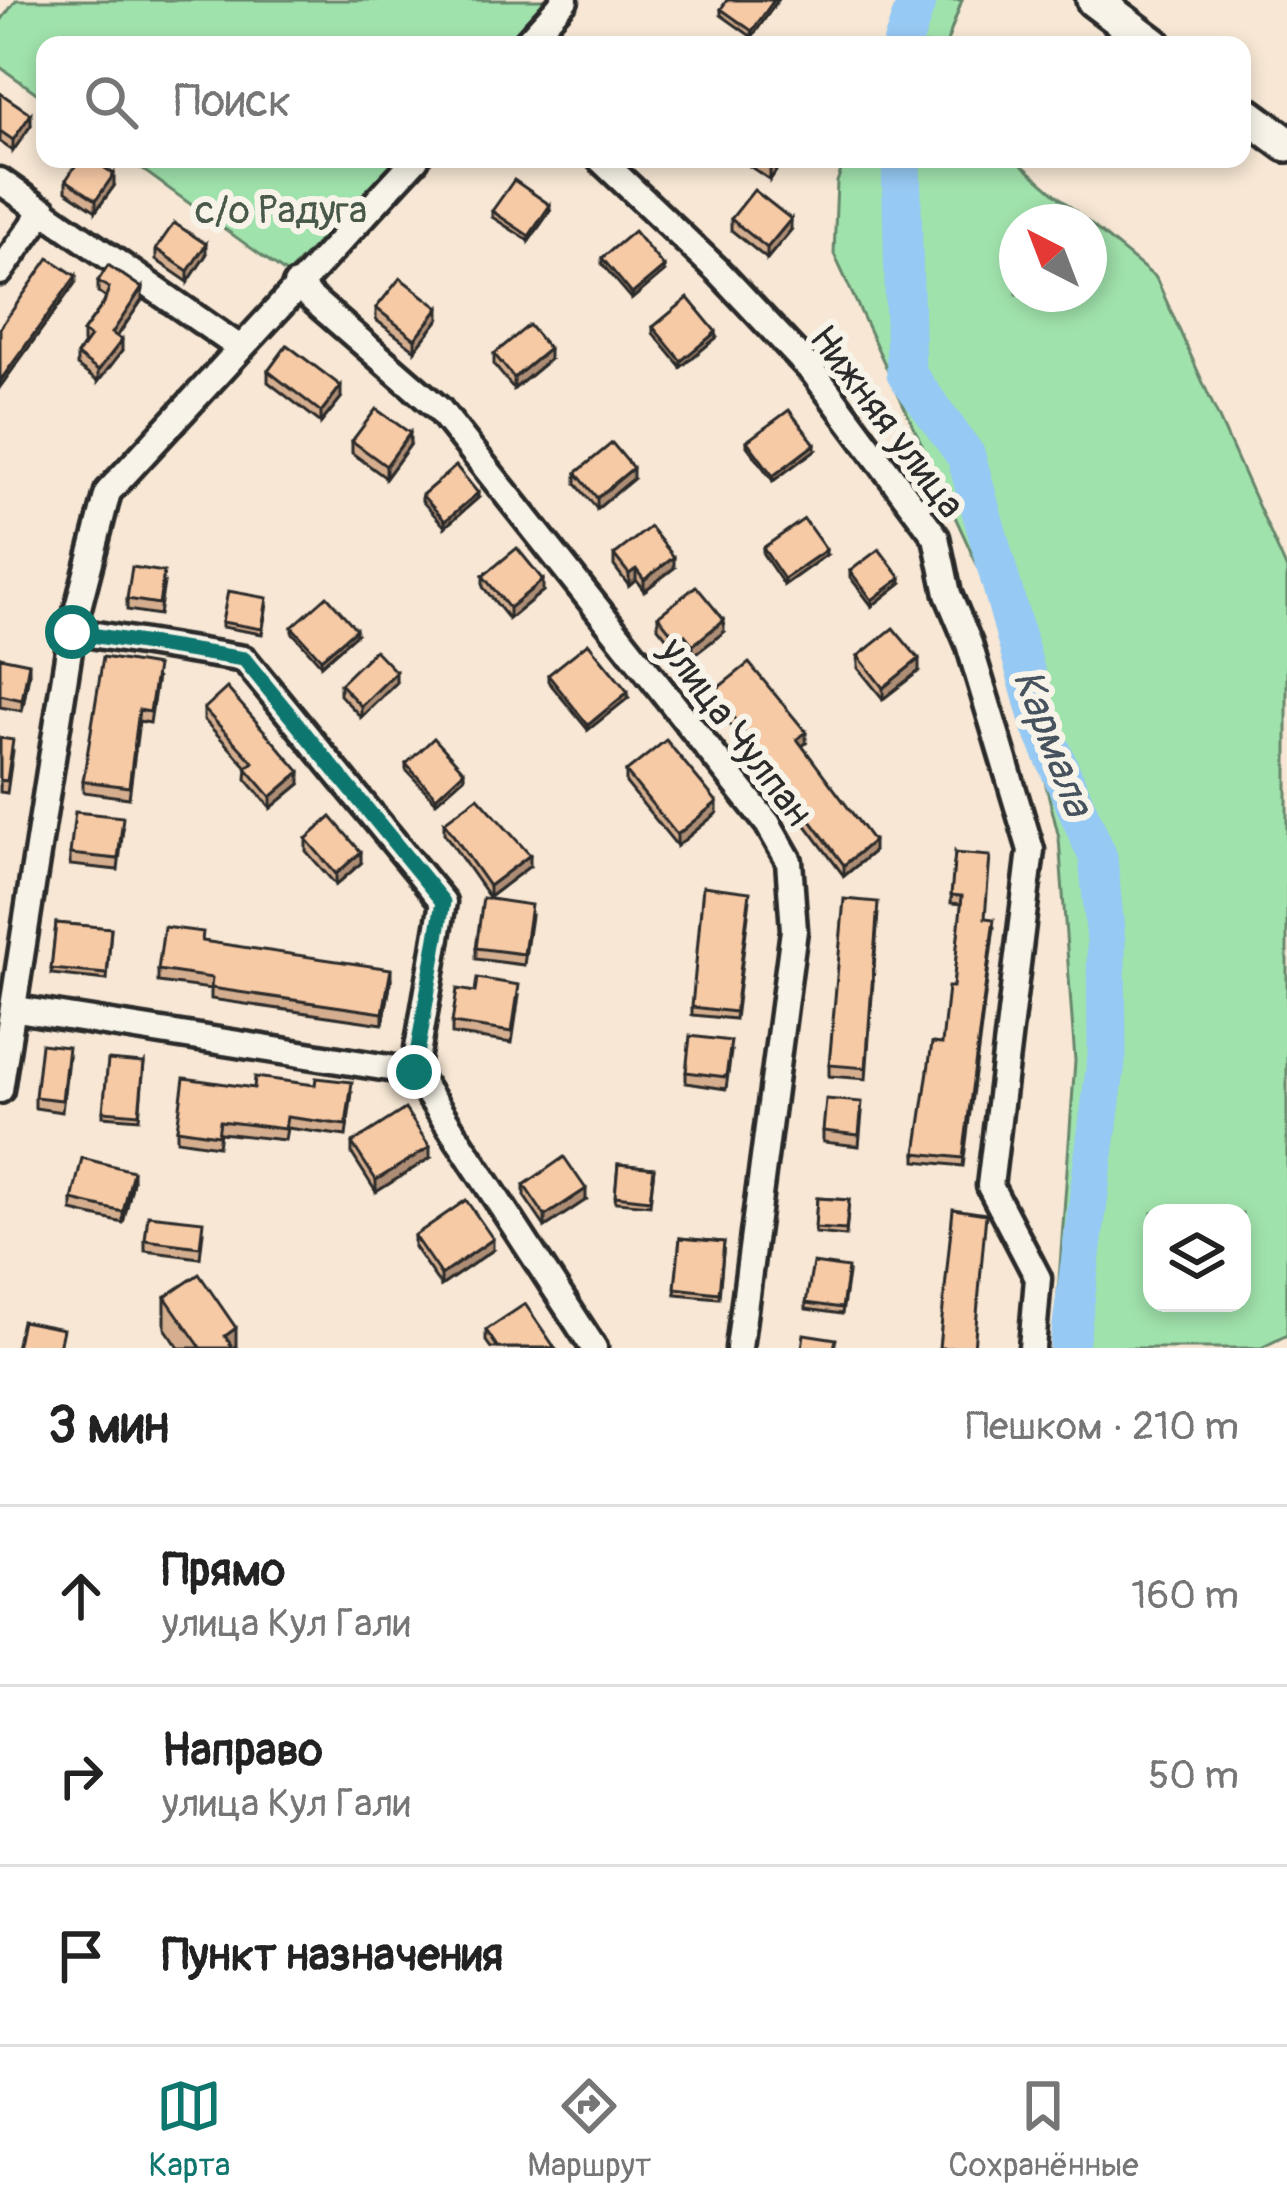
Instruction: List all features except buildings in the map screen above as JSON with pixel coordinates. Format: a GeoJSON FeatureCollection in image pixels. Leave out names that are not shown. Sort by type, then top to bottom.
{"type":"FeatureCollection","features":[{"type":"Feature","properties":{"kind":"main road"},"geometry":{"type":"LineString","coordinates":[[1094,0],[1142,36]]}},
{"type":"Feature","properties":{"kind":"main road"},"geometry":{"type":"LineString","coordinates":[[1251,118],[1287,144]]}},
{"type":"Feature","properties":{"kind":"street"},"geometry":{"type":"LineString","coordinates":[[532,36],[565,0]]}},
{"type":"Feature","properties":{"kind":"street"},"geometry":{"type":"LineString","coordinates":[[0,1090],[17,1009],[72,632],[108,492],[237,346],[407,168]]}},
{"type":"Feature","properties":{"kind":"street","name":"Нижняя улица"},"geometry":{"type":"LineString","coordinates":[[609,168],[717,270],[814,373],[936,537],[948,594],[969,644],[1031,850],[990,1186],[1038,1278],[1032,1348]]}},
{"type":"Feature","properties":{"kind":"street"},"geometry":{"type":"LineString","coordinates":[[0,181],[237,346]]}},
{"type":"Feature","properties":{"kind":"street"},"geometry":{"type":"LineString","coordinates":[[0,272],[44,211]]}},
{"type":"Feature","properties":{"kind":"street","name":"улица Чулпан"},"geometry":{"type":"LineString","coordinates":[[296,284],[439,409],[768,824],[789,862],[794,929],[739,1348]]}},
{"type":"Feature","properties":{"kind":"street"},"geometry":{"type":"LineString","coordinates":[[72,632],[244,659],[443,902],[414,1072],[594,1348]]}},
{"type":"Feature","properties":{"kind":"street"},"geometry":{"type":"LineString","coordinates":[[17,1009],[414,1072]]}},
{"type":"Feature","properties":{"kind":"green space"},"geometry":{"type":"Polygon","coordinates":[[[16,0],[548,0],[515,36],[36,36],[36,93],[0,67],[0,22],[16,0]]]}},
{"type":"Feature","properties":{"kind":"green space"},"geometry":{"type":"Polygon","coordinates":[[[900,0],[962,0],[949,36],[887,36],[900,0]]]}},
{"type":"Feature","properties":{"kind":"green space","name":"с/о Радуга"},"geometry":{"type":"Polygon","coordinates":[[[140,168],[390,168],[287,274],[140,168]]]}},
{"type":"Feature","properties":{"kind":"green space"},"geometry":{"type":"Polygon","coordinates":[[[842,168],[1025,168],[1067,204],[999,204],[999,312],[1107,312],[1107,238],[1156,278],[1287,570],[1287,1335],[1261,1348],[1054,1348],[1075,1061],[1059,838],[1009,634],[834,254],[842,168]]]}},
{"type":"Feature","properties":{"kind":"waterway","name":"Кармала"},"geometry":{"type":"LineString","coordinates":[[905,36],[917,0]]}},
{"type":"Feature","properties":{"kind":"waterway","name":"Кармала"},"geometry":{"type":"LineString","coordinates":[[901,168],[906,373],[966,456],[1040,724],[1098,857],[1106,941],[1107,1055],[1069,1348]]}},
{"type":"Feature","properties":{"kind":"route"},"geometry":{"type":"LineString","coordinates":[[72,632],[244,659],[443,902],[414,1072]]}}]}
